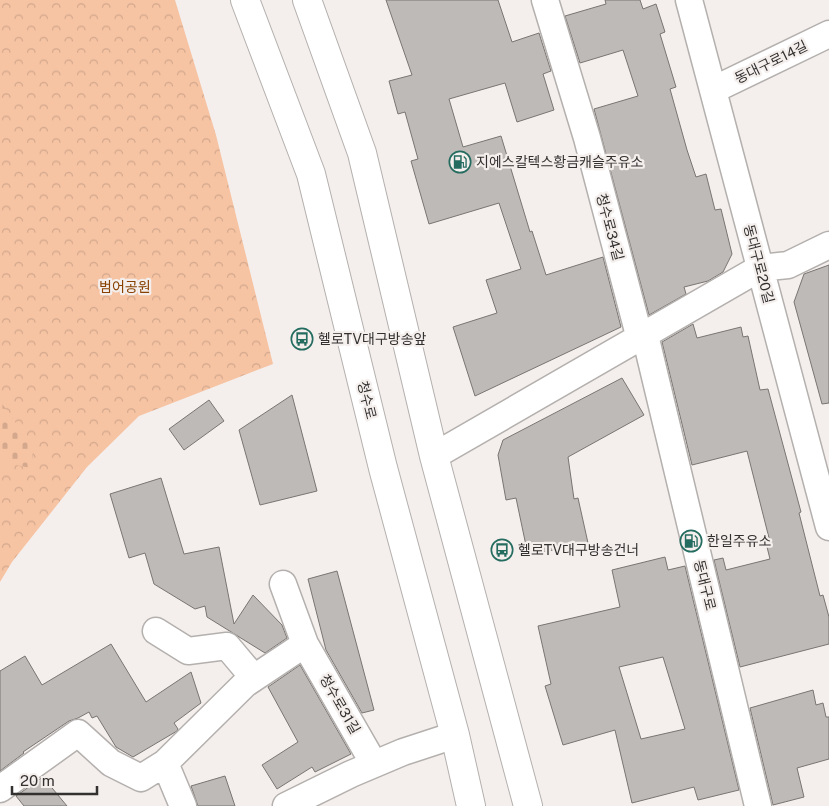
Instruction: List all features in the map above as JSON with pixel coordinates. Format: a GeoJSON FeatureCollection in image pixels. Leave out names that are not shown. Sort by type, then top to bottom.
{"type":"FeatureCollection","features":[{"type":"Feature","properties":{"kind":"main road","name":"청수로"},"geometry":{"type":"LineString","coordinates":[[245,0],[311,174],[384,468],[455,735],[471,806]]}},
{"type":"Feature","properties":{"kind":"main road"},"geometry":{"type":"LineString","coordinates":[[307,0],[362,153],[434,456],[528,806]]}},
{"type":"Feature","properties":{"kind":"street","name":"청수로34길"},"geometry":{"type":"LineString","coordinates":[[545,0],[587,138],[642,337]]}},
{"type":"Feature","properties":{"kind":"street","name":"동대구로20길"},"geometry":{"type":"LineString","coordinates":[[689,0],[760,268],[820,456],[829,527]]}},
{"type":"Feature","properties":{"kind":"street","name":"동대구로14길"},"geometry":{"type":"LineString","coordinates":[[712,90],[829,34]]}},
{"type":"Feature","properties":{"kind":"street"},"geometry":{"type":"LineString","coordinates":[[434,456],[760,268],[788,265],[829,245]]}},
{"type":"Feature","properties":{"kind":"street","name":"동대구로"},"geometry":{"type":"LineString","coordinates":[[642,337],[758,806]]}},
{"type":"Feature","properties":{"kind":"street","name":"청수로31길"},"geometry":{"type":"LineString","coordinates":[[283,584],[305,644],[374,764]]}},
{"type":"Feature","properties":{"kind":"street"},"geometry":{"type":"LineString","coordinates":[[156,631],[188,651],[227,646],[254,678]]}},
{"type":"Feature","properties":{"kind":"street"},"geometry":{"type":"LineString","coordinates":[[0,789],[78,733],[111,763],[141,778],[165,763],[245,684],[305,644]]}},
{"type":"Feature","properties":{"kind":"street"},"geometry":{"type":"LineString","coordinates":[[286,806],[374,764],[403,752],[455,735]]}},
{"type":"Feature","properties":{"kind":"street"},"geometry":{"type":"LineString","coordinates":[[165,763],[183,806]]}},
{"type":"Feature","properties":{"kind":"green space","name":"범어공원"},"geometry":{"type":"Polygon","coordinates":[[[0,0],[175,0],[216,135],[273,364],[139,416],[87,467],[12,562],[0,582],[0,0]]]}},
{"type":"Feature","properties":{"kind":"green space"},"geometry":{"type":"Polygon","coordinates":[[[0,401],[34,448],[31,468],[16,465],[0,458],[0,401]]]}},
{"type":"Feature","properties":{"kind":"building"},"geometry":{"type":"Polygon","coordinates":[[[386,0],[498,0],[512,42],[539,33],[551,71],[543,74],[554,110],[517,122],[505,83],[449,99],[463,147],[501,136],[530,232],[532,231],[546,275],[603,257],[621,327],[475,396],[453,327],[497,313],[486,280],[521,269],[499,203],[429,224],[411,161],[418,159],[405,112],[398,114],[389,81],[412,75],[386,0]]]}},
{"type":"Feature","properties":{"kind":"building"},"geometry":{"type":"Polygon","coordinates":[[[605,0],[640,0],[643,9],[656,4],[665,32],[660,34],[676,87],[670,89],[687,150],[696,177],[706,174],[715,210],[721,209],[732,254],[723,272],[708,281],[684,287],[686,294],[649,315],[594,109],[638,96],[623,50],[580,63],[565,16],[606,4],[605,0]]]}},
{"type":"Feature","properties":{"kind":"building"},"geometry":{"type":"Polygon","coordinates":[[[829,265],[829,403],[822,404],[794,302],[804,274],[829,265]]]}},
{"type":"Feature","properties":{"kind":"building"},"geometry":{"type":"Polygon","coordinates":[[[693,324],[697,338],[741,327],[743,337],[748,336],[760,390],[768,389],[801,512],[799,513],[820,596],[823,595],[829,617],[829,644],[740,667],[714,560],[723,558],[726,570],[770,559],[765,539],[769,538],[747,451],[692,465],[662,342],[693,324]]]}},
{"type":"Feature","properties":{"kind":"building"},"geometry":{"type":"Polygon","coordinates":[[[622,378],[644,415],[568,457],[574,499],[578,498],[588,543],[528,555],[516,498],[506,500],[498,455],[503,440],[622,378]]]}},
{"type":"Feature","properties":{"kind":"building"},"geometry":{"type":"Polygon","coordinates":[[[292,395],[317,491],[260,505],[239,430],[292,395]]]}},
{"type":"Feature","properties":{"kind":"building"},"geometry":{"type":"Polygon","coordinates":[[[209,400],[224,421],[184,450],[169,429],[209,400]]]}},
{"type":"Feature","properties":{"kind":"building"},"geometry":{"type":"Polygon","coordinates":[[[161,478],[184,554],[219,547],[234,624],[253,595],[282,625],[287,638],[265,653],[207,617],[205,606],[195,609],[154,584],[145,553],[129,558],[110,494],[161,478]]]}},
{"type":"Feature","properties":{"kind":"building"},"geometry":{"type":"Polygon","coordinates":[[[665,557],[668,570],[685,566],[739,790],[698,800],[694,787],[632,803],[615,730],[563,745],[545,686],[551,684],[538,626],[620,607],[612,570],[665,557]],[[663,657],[619,667],[641,739],[685,729],[663,657]]]}},
{"type":"Feature","properties":{"kind":"building"},"geometry":{"type":"Polygon","coordinates":[[[337,571],[374,710],[362,713],[326,650],[308,579],[337,571]]]}},
{"type":"Feature","properties":{"kind":"building"},"geometry":{"type":"Polygon","coordinates":[[[111,644],[146,702],[191,672],[201,703],[174,723],[178,729],[177,731],[133,757],[116,747],[97,716],[92,718],[89,712],[69,721],[23,752],[0,771],[0,671],[25,656],[42,685],[111,644]]]}},
{"type":"Feature","properties":{"kind":"building"},"geometry":{"type":"Polygon","coordinates":[[[300,665],[351,754],[315,772],[312,767],[277,789],[262,765],[298,742],[268,687],[300,665]]]}},
{"type":"Feature","properties":{"kind":"building"},"geometry":{"type":"Polygon","coordinates":[[[813,690],[816,705],[823,703],[826,717],[829,717],[829,759],[797,768],[804,797],[773,805],[750,708],[813,690]]]}},
{"type":"Feature","properties":{"kind":"building"},"geometry":{"type":"Polygon","coordinates":[[[225,776],[235,806],[198,806],[191,786],[225,776]]]}},
{"type":"Feature","properties":{"kind":"building"},"geometry":{"type":"Polygon","coordinates":[[[43,777],[67,806],[24,806],[16,796],[43,777]]]}},
{"type":"Feature","properties":{"kind":"place","name":"지에스칼텍스황금캐슬주유소"},"geometry":{"type":"Point","coordinates":[460,162]}},
{"type":"Feature","properties":{"kind":"place","name":"헬로TV대구방송앞"},"geometry":{"type":"Point","coordinates":[302,339]}},
{"type":"Feature","properties":{"kind":"place","name":"한일주유소"},"geometry":{"type":"Point","coordinates":[691,541]}},
{"type":"Feature","properties":{"kind":"place","name":"헬로TV대구방송건너"},"geometry":{"type":"Point","coordinates":[502,550]}}]}
